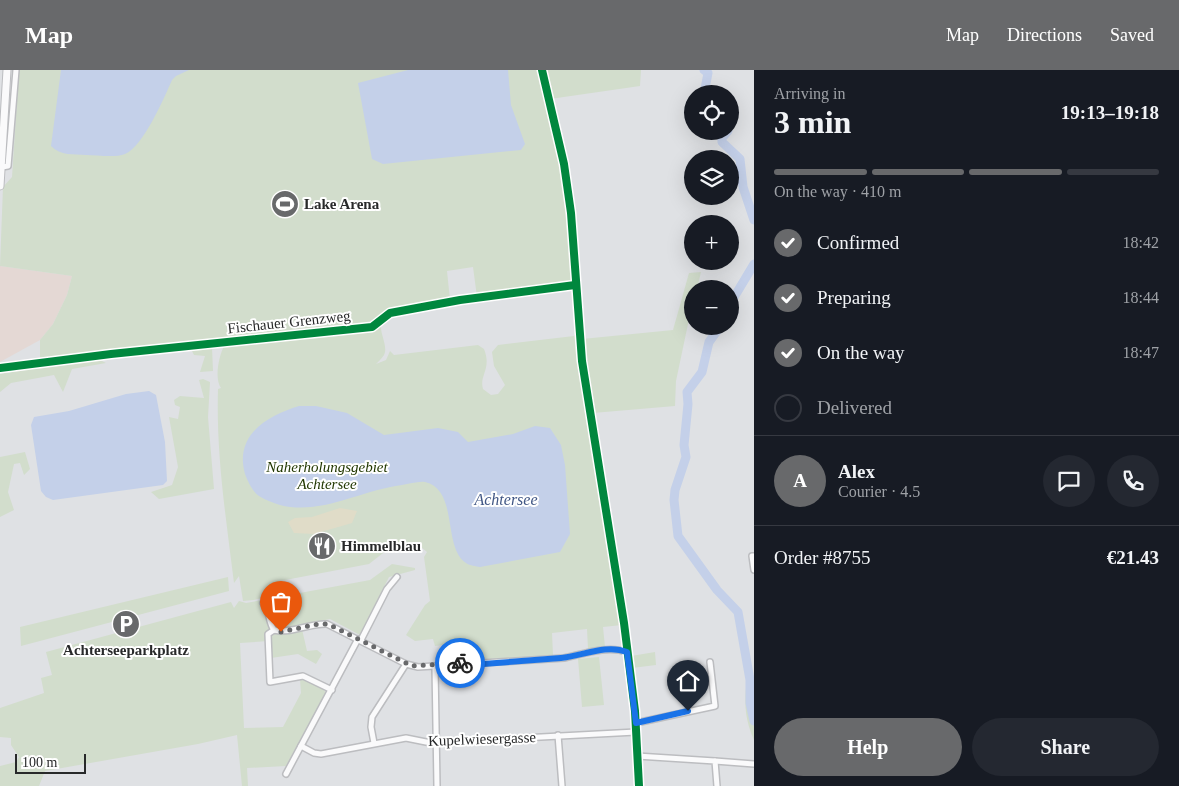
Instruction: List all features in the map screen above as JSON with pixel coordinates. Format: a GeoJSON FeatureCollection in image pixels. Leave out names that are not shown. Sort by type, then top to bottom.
{"type":"FeatureCollection","features":[{"type":"Feature","properties":{"kind":"main road"},"geometry":{"type":"LineString","coordinates":[[0,186],[7,70]]}},
{"type":"Feature","properties":{"kind":"street"},"geometry":{"type":"LineString","coordinates":[[2,167],[8,166],[16,70]]}},
{"type":"Feature","properties":{"kind":"street","name":"Fischauer Grenzweg"},"geometry":{"type":"LineString","coordinates":[[0,368],[111,354],[372,327],[390,313],[460,300],[575,285]]}},
{"type":"Feature","properties":{"kind":"street"},"geometry":{"type":"LineString","coordinates":[[753,556],[754,570]]}},
{"type":"Feature","properties":{"kind":"street"},"geometry":{"type":"LineString","coordinates":[[286,774],[359,639],[387,590],[397,577]]}},
{"type":"Feature","properties":{"kind":"street"},"geometry":{"type":"LineString","coordinates":[[263,603],[267,607],[270,624],[274,630],[281,632],[318,624],[328,624],[406,664],[418,667],[554,658],[618,649],[627,652],[636,723],[639,786]]}},
{"type":"Feature","properties":{"kind":"street"},"geometry":{"type":"LineString","coordinates":[[274,630],[268,634],[270,682],[303,676],[332,690]]}},
{"type":"Feature","properties":{"kind":"street"},"geometry":{"type":"LineString","coordinates":[[636,723],[715,706],[710,662]]}},
{"type":"Feature","properties":{"kind":"street"},"geometry":{"type":"LineString","coordinates":[[374,743],[371,727],[372,718],[406,664]]}},
{"type":"Feature","properties":{"kind":"street"},"geometry":{"type":"LineString","coordinates":[[435,666],[437,786]]}},
{"type":"Feature","properties":{"kind":"street","name":"Kupelwiesergasse"},"geometry":{"type":"LineString","coordinates":[[302,746],[314,753],[321,754],[406,738],[424,743],[636,732]]}},
{"type":"Feature","properties":{"kind":"street"},"geometry":{"type":"LineString","coordinates":[[558,736],[562,786]]}},
{"type":"Feature","properties":{"kind":"street"},"geometry":{"type":"LineString","coordinates":[[637,756],[754,764]]}},
{"type":"Feature","properties":{"kind":"street"},"geometry":{"type":"LineString","coordinates":[[715,761],[717,786]]}},
{"type":"Feature","properties":{"kind":"shaded area"},"geometry":{"type":"Polygon","coordinates":[[[0,266],[72,276],[67,295],[53,324],[40,340],[0,362],[0,266]]]}},
{"type":"Feature","properties":{"kind":"green space","name":"Lake Arena"},"geometry":{"type":"Polygon","coordinates":[[[19,70],[540,70],[561,159],[570,221],[573,282],[477,297],[473,267],[447,271],[450,300],[383,312],[373,325],[207,341],[40,362],[40,340],[53,324],[67,295],[72,276],[0,266],[3,187],[12,177],[19,70]]]}},
{"type":"Feature","properties":{"kind":"green space"},"geometry":{"type":"Polygon","coordinates":[[[544,70],[641,70],[640,86],[550,99],[544,70]]]}},
{"type":"Feature","properties":{"kind":"green space"},"geometry":{"type":"Polygon","coordinates":[[[701,272],[699,280],[687,280],[689,273],[701,272]]]}},
{"type":"Feature","properties":{"kind":"green space"},"geometry":{"type":"Polygon","coordinates":[[[684,291],[684,335],[686,335],[676,381],[675,406],[593,413],[582,339],[673,330],[684,291]]]}},
{"type":"Feature","properties":{"kind":"green space","name":"Naherholungsgebiet Achtersee"},"geometry":{"type":"Polygon","coordinates":[[[381,327],[385,352],[376,364],[386,360],[390,351],[394,355],[478,345],[484,349],[487,362],[482,384],[483,389],[491,395],[498,394],[505,385],[494,366],[492,352],[498,345],[574,336],[577,331],[622,625],[603,627],[605,647],[588,649],[587,629],[552,633],[553,655],[483,661],[478,658],[460,659],[458,643],[435,646],[433,639],[415,641],[406,635],[425,605],[430,601],[424,557],[427,552],[421,547],[407,544],[387,550],[369,564],[280,581],[281,593],[243,601],[239,576],[234,583],[220,462],[218,389],[221,388],[218,373],[220,355],[224,346],[381,327]]]}},
{"type":"Feature","properties":{"kind":"green space"},"geometry":{"type":"Polygon","coordinates":[[[212,347],[213,371],[200,372],[205,356],[194,355],[191,349],[212,347]]]}},
{"type":"Feature","properties":{"kind":"green space"},"geometry":{"type":"Polygon","coordinates":[[[96,358],[106,363],[72,369],[63,392],[54,375],[11,383],[0,392],[0,374],[96,358]]]}},
{"type":"Feature","properties":{"kind":"green space"},"geometry":{"type":"Polygon","coordinates":[[[203,379],[210,382],[208,417],[214,489],[159,499],[151,492],[172,485],[178,467],[169,417],[178,419],[180,407],[175,405],[174,400],[180,396],[204,398],[199,380],[203,379]]]}},
{"type":"Feature","properties":{"kind":"green space"},"geometry":{"type":"Polygon","coordinates":[[[25,452],[30,469],[24,475],[20,463],[14,464],[8,492],[14,510],[0,517],[0,457],[25,452]]]}},
{"type":"Feature","properties":{"kind":"green space"},"geometry":{"type":"Polygon","coordinates":[[[392,564],[415,568],[415,570],[389,577],[360,635],[330,619],[301,625],[307,651],[317,650],[322,654],[316,664],[298,654],[271,658],[269,641],[240,643],[244,728],[283,727],[301,693],[300,679],[315,683],[326,693],[286,766],[247,768],[248,786],[242,786],[237,735],[198,744],[45,771],[39,786],[0,786],[0,766],[16,762],[19,757],[11,745],[11,738],[0,737],[0,708],[44,693],[41,678],[52,675],[46,652],[231,602],[234,608],[239,601],[246,603],[370,580],[392,564]]]}},
{"type":"Feature","properties":{"kind":"green space"},"geometry":{"type":"Polygon","coordinates":[[[228,577],[229,591],[21,646],[20,627],[228,577]]]}},
{"type":"Feature","properties":{"kind":"green space"},"geometry":{"type":"Polygon","coordinates":[[[655,652],[656,665],[632,668],[631,656],[655,652]]]}},
{"type":"Feature","properties":{"kind":"green space"},"geometry":{"type":"Polygon","coordinates":[[[599,657],[604,705],[582,707],[578,659],[599,657]]]}},
{"type":"Feature","properties":{"kind":"green space"},"geometry":{"type":"Polygon","coordinates":[[[746,687],[754,688],[754,740],[746,714],[746,687]]]}},
{"type":"Feature","properties":{"kind":"sand"},"geometry":{"type":"Polygon","coordinates":[[[340,508],[357,511],[352,523],[314,534],[294,533],[288,522],[295,518],[312,517],[340,508]]]}},
{"type":"Feature","properties":{"kind":"water"},"geometry":{"type":"Polygon","coordinates":[[[61,70],[189,70],[172,80],[146,132],[132,150],[125,154],[111,156],[67,154],[51,146],[61,70]]]}},
{"type":"Feature","properties":{"kind":"water"},"geometry":{"type":"Polygon","coordinates":[[[408,70],[508,70],[511,105],[525,144],[521,150],[383,164],[372,159],[358,83],[408,70]]]}},
{"type":"Feature","properties":{"kind":"water"},"geometry":{"type":"Polygon","coordinates":[[[149,391],[156,395],[165,442],[167,481],[163,485],[53,500],[46,497],[41,491],[31,425],[34,417],[69,411],[126,394],[149,391]]]}},
{"type":"Feature","properties":{"kind":"water","name":"Achtersee"},"geometry":{"type":"Polygon","coordinates":[[[299,406],[316,406],[347,413],[384,435],[438,428],[458,432],[468,442],[513,434],[535,426],[550,428],[561,445],[565,465],[570,534],[560,552],[480,567],[466,563],[459,555],[454,545],[447,507],[442,496],[436,487],[425,482],[384,488],[313,507],[277,504],[259,496],[245,474],[244,448],[256,429],[265,422],[276,415],[299,406]]]}},
{"type":"Feature","properties":{"kind":"building","name":"Himmelblau"},"geometry":{"type":"Polygon","coordinates":[[[328,536],[331,551],[316,556],[312,540],[328,536]]]}},
{"type":"Feature","properties":{"kind":"waterway"},"geometry":{"type":"LineString","coordinates":[[704,70],[708,73],[706,85]]}},
{"type":"Feature","properties":{"kind":"waterway"},"geometry":{"type":"LineString","coordinates":[[722,140],[740,159],[743,187],[754,220]]}},
{"type":"Feature","properties":{"kind":"waterway"},"geometry":{"type":"LineString","coordinates":[[739,289],[754,264]]}},
{"type":"Feature","properties":{"kind":"waterway"},"geometry":{"type":"LineString","coordinates":[[714,335],[709,342],[702,372],[687,392],[688,404],[684,445],[686,457],[675,490],[674,500],[678,536],[717,590],[738,612],[750,680],[750,703],[754,721]]}},
{"type":"Feature","properties":{"kind":"cycle path"},"geometry":{"type":"LineString","coordinates":[[542,70],[564,164],[571,213],[582,361],[624,623],[635,711],[639,786]]}},
{"type":"Feature","properties":{"kind":"cycle path"},"geometry":{"type":"LineString","coordinates":[[0,368],[111,354],[372,327],[390,313],[460,300],[575,285]]}},
{"type":"Feature","properties":{"kind":"way so far"},"geometry":{"type":"LineString","coordinates":[[281,632],[318,624],[328,624],[412,666],[460,663]]}},
{"type":"Feature","properties":{"kind":"place","name":"Lake Arena"},"geometry":{"type":"Point","coordinates":[285,204]}},
{"type":"Feature","properties":{"kind":"place","name":"Himmelblau"},"geometry":{"type":"Point","coordinates":[322,546]}},
{"type":"Feature","properties":{"kind":"place","name":"Achterseeparkplatz"},"geometry":{"type":"Point","coordinates":[126,624]}},
{"type":"Feature","properties":{"kind":"route"},"geometry":{"type":"LineString","coordinates":[[460,663],[476,662],[483,664],[564,658],[585,652],[618,649],[627,652],[636,723],[688,711]]}}]}
